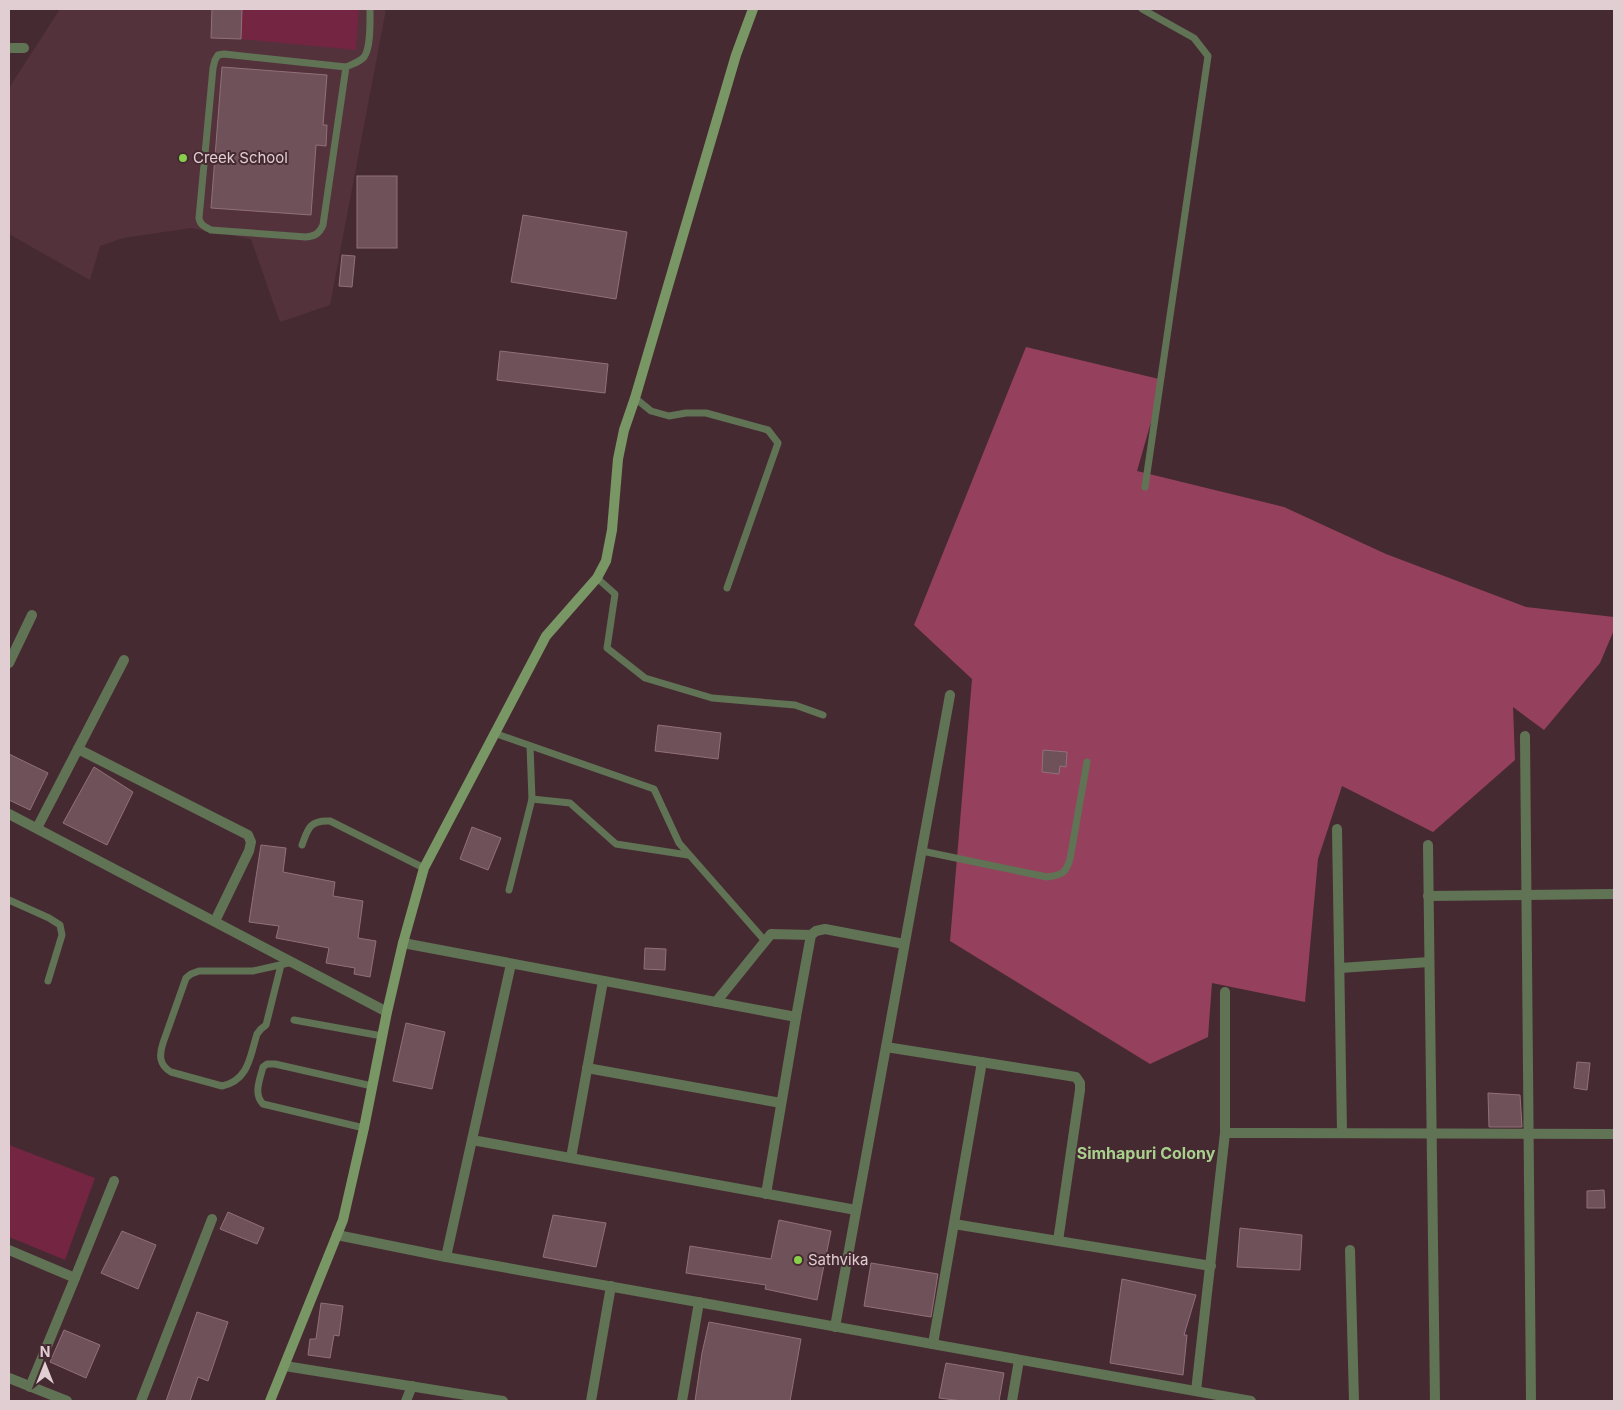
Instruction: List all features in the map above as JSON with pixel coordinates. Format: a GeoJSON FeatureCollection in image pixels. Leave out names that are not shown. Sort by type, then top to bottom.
{"type":"FeatureCollection","features":[{"type":"Feature","properties":{"kind":"street"},"geometry":{"type":"LineString","coordinates":[[270,1401],[343,1220],[364,1128],[387,1012],[424,868],[546,636],[597,578],[606,562],[610,547],[618,459],[624,430],[636,398],[736,55],[753,9]]}},
{"type":"Feature","properties":{"kind":"street"},"geometry":{"type":"LineString","coordinates":[[9,48],[24,48]]}},
{"type":"Feature","properties":{"kind":"street"},"geometry":{"type":"LineString","coordinates":[[9,663],[32,616]]}},
{"type":"Feature","properties":{"kind":"street"},"geometry":{"type":"LineString","coordinates":[[37,828],[124,660]]}},
{"type":"Feature","properties":{"kind":"street"},"geometry":{"type":"LineString","coordinates":[[835,1326],[950,695]]}},
{"type":"Feature","properties":{"kind":"street"},"geometry":{"type":"LineString","coordinates":[[1525,736],[1531,1401]]}},
{"type":"Feature","properties":{"kind":"street"},"geometry":{"type":"LineString","coordinates":[[78,749],[248,835],[251,842],[249,851],[215,921]]}},
{"type":"Feature","properties":{"kind":"street"},"geometry":{"type":"LineString","coordinates":[[9,814],[387,1012]]}},
{"type":"Feature","properties":{"kind":"street"},"geometry":{"type":"LineString","coordinates":[[1337,829],[1342,1133]]}},
{"type":"Feature","properties":{"kind":"street"},"geometry":{"type":"LineString","coordinates":[[1428,845],[1435,1401]]}},
{"type":"Feature","properties":{"kind":"street"},"geometry":{"type":"LineString","coordinates":[[1428,896],[1614,894]]}},
{"type":"Feature","properties":{"kind":"street"},"geometry":{"type":"LineString","coordinates":[[766,1194],[811,936],[816,931],[825,929],[904,944]]}},
{"type":"Feature","properties":{"kind":"street"},"geometry":{"type":"LineString","coordinates":[[716,1002],[771,934],[811,936]]}},
{"type":"Feature","properties":{"kind":"street"},"geometry":{"type":"LineString","coordinates":[[404,943],[796,1017]]}},
{"type":"Feature","properties":{"kind":"street"},"geometry":{"type":"LineString","coordinates":[[1340,968],[1429,962]]}},
{"type":"Feature","properties":{"kind":"street"},"geometry":{"type":"LineString","coordinates":[[446,1256],[511,964]]}},
{"type":"Feature","properties":{"kind":"street"},"geometry":{"type":"LineString","coordinates":[[570,1158],[604,981]]}},
{"type":"Feature","properties":{"kind":"street"},"geometry":{"type":"LineString","coordinates":[[1196,1392],[1225,1133],[1225,992]]}},
{"type":"Feature","properties":{"kind":"street"},"geometry":{"type":"LineString","coordinates":[[886,1047],[1076,1076],[1080,1083],[1058,1241]]}},
{"type":"Feature","properties":{"kind":"street"},"geometry":{"type":"LineString","coordinates":[[933,1344],[982,1062]]}},
{"type":"Feature","properties":{"kind":"street"},"geometry":{"type":"LineString","coordinates":[[587,1068],[781,1102]]}},
{"type":"Feature","properties":{"kind":"street"},"geometry":{"type":"LineString","coordinates":[[1225,1133],[1614,1134]]}},
{"type":"Feature","properties":{"kind":"street"},"geometry":{"type":"LineString","coordinates":[[472,1140],[856,1210]]}},
{"type":"Feature","properties":{"kind":"street"},"geometry":{"type":"LineString","coordinates":[[30,1387],[114,1181]]}},
{"type":"Feature","properties":{"kind":"street"},"geometry":{"type":"LineString","coordinates":[[141,1401],[212,1219]]}},
{"type":"Feature","properties":{"kind":"street"},"geometry":{"type":"LineString","coordinates":[[954,1224],[1211,1266]]}},
{"type":"Feature","properties":{"kind":"street"},"geometry":{"type":"LineString","coordinates":[[337,1235],[1184,1389],[1210,1398],[1250,1401]]}},
{"type":"Feature","properties":{"kind":"street"},"geometry":{"type":"LineString","coordinates":[[9,1250],[75,1278]]}},
{"type":"Feature","properties":{"kind":"street"},"geometry":{"type":"LineString","coordinates":[[1350,1250],[1354,1401]]}},
{"type":"Feature","properties":{"kind":"street"},"geometry":{"type":"LineString","coordinates":[[591,1401],[611,1286]]}},
{"type":"Feature","properties":{"kind":"street"},"geometry":{"type":"LineString","coordinates":[[682,1401],[699,1302]]}},
{"type":"Feature","properties":{"kind":"street"},"geometry":{"type":"LineString","coordinates":[[1012,1401],[1019,1360]]}},
{"type":"Feature","properties":{"kind":"street"},"geometry":{"type":"LineString","coordinates":[[284,1366],[503,1401]]}},
{"type":"Feature","properties":{"kind":"street"},"geometry":{"type":"LineString","coordinates":[[9,1378],[67,1401]]}},
{"type":"Feature","properties":{"kind":"street"},"geometry":{"type":"LineString","coordinates":[[406,1401],[412,1386]]}},
{"type":"Feature","properties":{"kind":"street"},"geometry":{"type":"LineString","coordinates":[[1182,1401],[1184,1389]]}},
{"type":"Feature","properties":{"kind":"lane"},"geometry":{"type":"LineString","coordinates":[[346,67],[323,225],[320,231],[315,236],[306,237],[212,230],[204,227],[198,218],[213,68],[218,55],[224,54],[346,67],[362,60],[368,48],[370,9]]}},
{"type":"Feature","properties":{"kind":"lane"},"geometry":{"type":"LineString","coordinates":[[1142,9],[1194,38],[1208,56],[1145,487]]}},
{"type":"Feature","properties":{"kind":"lane"},"geometry":{"type":"LineString","coordinates":[[636,398],[651,411],[669,416],[686,413],[706,413],[768,430],[778,443],[727,588]]}},
{"type":"Feature","properties":{"kind":"lane"},"geometry":{"type":"LineString","coordinates":[[597,578],[616,594],[607,648],[644,678],[712,698],[795,705],[822,715]]}},
{"type":"Feature","properties":{"kind":"lane"},"geometry":{"type":"LineString","coordinates":[[494,733],[654,789],[679,843],[765,941]]}},
{"type":"Feature","properties":{"kind":"lane"},"geometry":{"type":"LineString","coordinates":[[509,890],[532,799],[530,746]]}},
{"type":"Feature","properties":{"kind":"lane"},"geometry":{"type":"LineString","coordinates":[[922,851],[1048,877],[1059,875],[1067,869],[1070,859],[1087,762]]}},
{"type":"Feature","properties":{"kind":"lane"},"geometry":{"type":"LineString","coordinates":[[532,799],[570,803],[616,844],[688,854]]}},
{"type":"Feature","properties":{"kind":"lane"},"geometry":{"type":"LineString","coordinates":[[302,845],[309,826],[320,820],[330,821],[424,868]]}},
{"type":"Feature","properties":{"kind":"lane"},"geometry":{"type":"LineString","coordinates":[[9,900],[60,925],[62,935],[48,981]]}},
{"type":"Feature","properties":{"kind":"lane"},"geometry":{"type":"LineString","coordinates":[[281,965],[266,1025],[257,1034],[245,1073],[230,1084],[222,1086],[171,1072],[165,1068],[161,1062],[160,1052],[186,978],[199,971],[253,971],[293,962]]}},
{"type":"Feature","properties":{"kind":"lane"},"geometry":{"type":"LineString","coordinates":[[294,1020],[382,1036]]}},
{"type":"Feature","properties":{"kind":"lane"},"geometry":{"type":"LineString","coordinates":[[364,1128],[263,1104],[257,1096],[257,1090],[263,1067],[267,1064],[276,1064],[372,1086]]}},
{"type":"Feature","properties":{"kind":"shaded area","name":"Creek School"},"geometry":{"type":"Polygon","coordinates":[[[60,9],[386,9],[330,305],[280,322],[251,239],[191,228],[123,238],[100,246],[90,280],[9,234],[9,88],[60,9]]]}},
{"type":"Feature","properties":{"kind":"shaded area"},"geometry":{"type":"Polygon","coordinates":[[[242,9],[359,9],[356,50],[241,39],[242,9]]]}},
{"type":"Feature","properties":{"kind":"shaded area"},"geometry":{"type":"Polygon","coordinates":[[[1026,347],[1163,380],[1137,471],[1284,507],[1386,554],[1526,607],[1614,617],[1614,630],[1600,663],[1544,730],[1513,707],[1515,760],[1433,832],[1342,786],[1318,859],[1305,1002],[1212,983],[1208,1037],[1150,1064],[950,941],[972,679],[914,625],[1026,347]]]}},
{"type":"Feature","properties":{"kind":"shaded area"},"geometry":{"type":"Polygon","coordinates":[[[9,1145],[95,1178],[65,1260],[9,1237],[9,1145]]]}},
{"type":"Feature","properties":{"kind":"building"},"geometry":{"type":"Polygon","coordinates":[[[212,9],[242,9],[241,39],[211,38],[212,9]]]}},
{"type":"Feature","properties":{"kind":"building"},"geometry":{"type":"Polygon","coordinates":[[[222,67],[327,75],[323,125],[327,125],[326,146],[316,145],[311,215],[211,208],[222,67]]]}},
{"type":"Feature","properties":{"kind":"building"},"geometry":{"type":"Polygon","coordinates":[[[357,176],[397,176],[397,248],[357,248],[357,176]]]}},
{"type":"Feature","properties":{"kind":"building"},"geometry":{"type":"Polygon","coordinates":[[[523,215],[627,232],[616,299],[511,282],[523,215]]]}},
{"type":"Feature","properties":{"kind":"building"},"geometry":{"type":"Polygon","coordinates":[[[342,255],[355,256],[352,287],[339,286],[342,255]]]}},
{"type":"Feature","properties":{"kind":"building"},"geometry":{"type":"Polygon","coordinates":[[[500,351],[608,364],[605,393],[497,380],[500,351]]]}},
{"type":"Feature","properties":{"kind":"building"},"geometry":{"type":"Polygon","coordinates":[[[658,725],[721,733],[718,759],[655,751],[658,725]]]}},
{"type":"Feature","properties":{"kind":"building"},"geometry":{"type":"Polygon","coordinates":[[[1043,750],[1067,752],[1066,767],[1060,766],[1059,774],[1042,772],[1043,750]]]}},
{"type":"Feature","properties":{"kind":"building"},"geometry":{"type":"Polygon","coordinates":[[[9,754],[48,773],[30,810],[9,800],[9,754]]]}},
{"type":"Feature","properties":{"kind":"building"},"geometry":{"type":"Polygon","coordinates":[[[94,767],[133,792],[107,845],[63,823],[94,767]]]}},
{"type":"Feature","properties":{"kind":"building"},"geometry":{"type":"Polygon","coordinates":[[[472,827],[501,838],[488,870],[460,859],[472,827]]]}},
{"type":"Feature","properties":{"kind":"building"},"geometry":{"type":"Polygon","coordinates":[[[261,845],[286,848],[283,872],[335,882],[333,896],[363,901],[358,938],[376,941],[370,977],[354,974],[355,968],[326,963],[329,948],[276,938],[279,926],[249,922],[261,845]]]}},
{"type":"Feature","properties":{"kind":"building"},"geometry":{"type":"Polygon","coordinates":[[[645,948],[666,949],[665,970],[644,969],[645,948]]]}},
{"type":"Feature","properties":{"kind":"building"},"geometry":{"type":"Polygon","coordinates":[[[406,1023],[445,1032],[432,1089],[393,1081],[406,1023]]]}},
{"type":"Feature","properties":{"kind":"building"},"geometry":{"type":"Polygon","coordinates":[[[1577,1062],[1590,1063],[1587,1090],[1574,1088],[1577,1062]]]}},
{"type":"Feature","properties":{"kind":"building"},"geometry":{"type":"Polygon","coordinates":[[[1488,1093],[1520,1095],[1522,1127],[1489,1127],[1488,1093]]]}},
{"type":"Feature","properties":{"kind":"building"},"geometry":{"type":"Polygon","coordinates":[[[1604,1190],[1605,1208],[1587,1208],[1587,1191],[1604,1190]]]}},
{"type":"Feature","properties":{"kind":"building"},"geometry":{"type":"Polygon","coordinates":[[[228,1212],[264,1228],[257,1244],[220,1229],[228,1212]]]}},
{"type":"Feature","properties":{"kind":"building"},"geometry":{"type":"Polygon","coordinates":[[[553,1215],[606,1223],[596,1267],[543,1257],[553,1215]]]}},
{"type":"Feature","properties":{"kind":"building","name":"Sathvika"},"geometry":{"type":"Polygon","coordinates":[[[779,1220],[831,1231],[817,1300],[765,1289],[766,1285],[686,1273],[690,1246],[771,1259],[779,1220]]]}},
{"type":"Feature","properties":{"kind":"building"},"geometry":{"type":"Polygon","coordinates":[[[1240,1228],[1302,1235],[1300,1270],[1237,1267],[1240,1228]]]}},
{"type":"Feature","properties":{"kind":"building"},"geometry":{"type":"Polygon","coordinates":[[[122,1231],[156,1245],[138,1289],[101,1273],[122,1231]]]}},
{"type":"Feature","properties":{"kind":"building"},"geometry":{"type":"Polygon","coordinates":[[[871,1263],[938,1274],[931,1317],[864,1306],[871,1263]]]}},
{"type":"Feature","properties":{"kind":"building"},"geometry":{"type":"Polygon","coordinates":[[[1122,1279],[1196,1295],[1184,1335],[1187,1335],[1183,1375],[1110,1363],[1122,1279]]]}},
{"type":"Feature","properties":{"kind":"building"},"geometry":{"type":"Polygon","coordinates":[[[321,1303],[343,1306],[339,1336],[334,1335],[330,1358],[308,1355],[310,1339],[316,1339],[321,1303]]]}},
{"type":"Feature","properties":{"kind":"building"},"geometry":{"type":"Polygon","coordinates":[[[197,1312],[228,1322],[208,1381],[198,1377],[190,1401],[166,1401],[197,1312]]]}},
{"type":"Feature","properties":{"kind":"building"},"geometry":{"type":"Polygon","coordinates":[[[709,1322],[801,1339],[790,1401],[695,1401],[709,1322]]]}},
{"type":"Feature","properties":{"kind":"building"},"geometry":{"type":"Polygon","coordinates":[[[64,1330],[100,1345],[86,1378],[50,1362],[64,1330]]]}},
{"type":"Feature","properties":{"kind":"building"},"geometry":{"type":"Polygon","coordinates":[[[946,1363],[1004,1373],[999,1401],[962,1401],[939,1398],[946,1363]]]}},
{"type":"Feature","properties":{"kind":"place","name":"Creek School"},"geometry":{"type":"Point","coordinates":[183,158]}},
{"type":"Feature","properties":{"kind":"place","name":"Sathvika"},"geometry":{"type":"Point","coordinates":[798,1260]}},
{"type":"Feature","properties":{"kind":"district","name":"Simhapuri Colony"},"geometry":{"type":"Point","coordinates":[1146,1153]}}]}
